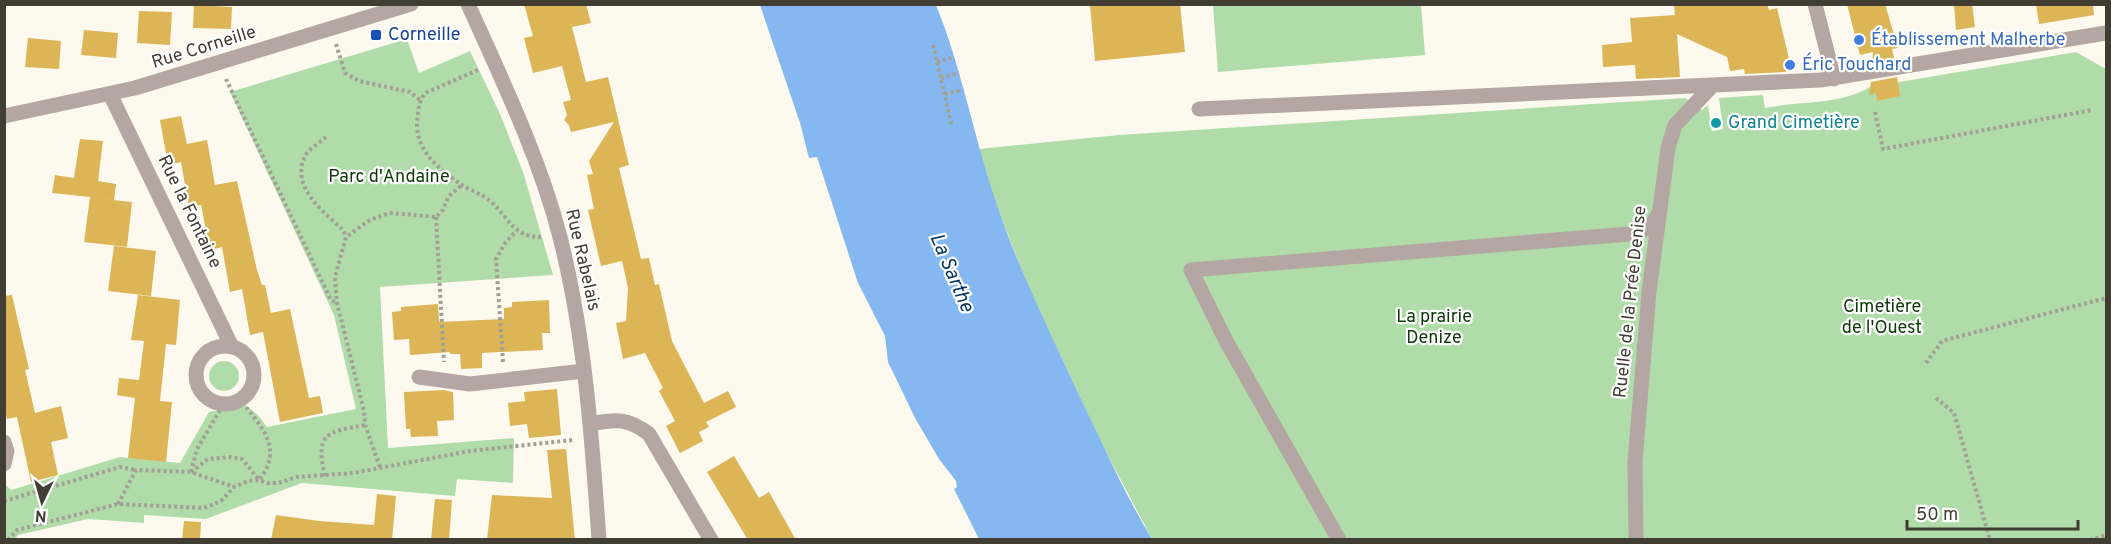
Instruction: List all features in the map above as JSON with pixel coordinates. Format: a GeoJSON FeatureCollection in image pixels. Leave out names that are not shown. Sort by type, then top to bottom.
{"type":"FeatureCollection","features":[{"type":"Feature","properties":{"kind":"street","name":"Rue Corneille"},"geometry":{"type":"LineString","coordinates":[[4,116],[110,94],[219,64],[411,4]]}},
{"type":"Feature","properties":{"kind":"street","name":"Rue Rabelais"},"geometry":{"type":"LineString","coordinates":[[468,4],[531,150],[560,237],[584,371],[599,540]]}},
{"type":"Feature","properties":{"kind":"street"},"geometry":{"type":"LineString","coordinates":[[1815,4],[1834,79]]}},
{"type":"Feature","properties":{"kind":"street"},"geometry":{"type":"LineString","coordinates":[[1199,110],[1834,79],[2106,33]]}},
{"type":"Feature","properties":{"kind":"street","name":"Ruelle de la Prée Denise"},"geometry":{"type":"LineString","coordinates":[[1636,540],[1635,462],[1649,292],[1668,148],[1675,126],[1713,85]]}},
{"type":"Feature","properties":{"kind":"street","name":"Rue la Fontaine"},"geometry":{"type":"LineString","coordinates":[[110,94],[232,347],[248,357],[253,366],[252,385],[248,394],[240,400]]}},
{"type":"Feature","properties":{"kind":"street"},"geometry":{"type":"LineString","coordinates":[[1339,540],[1225,339],[1191,270],[1629,234],[1651,226],[1656,222],[1660,210]]}},
{"type":"Feature","properties":{"kind":"street"},"geometry":{"type":"LineString","coordinates":[[232,347],[213,348],[205,354],[195,371],[196,380],[199,390],[213,403],[223,405],[240,400]]}},
{"type":"Feature","properties":{"kind":"street"},"geometry":{"type":"LineString","coordinates":[[419,377],[470,384],[584,371]]}},
{"type":"Feature","properties":{"kind":"street"},"geometry":{"type":"LineString","coordinates":[[591,431],[609,420],[634,423],[649,434],[711,540]]}},
{"type":"Feature","properties":{"kind":"street"},"geometry":{"type":"LineString","coordinates":[[4,442],[6,451],[4,464]]}},
{"type":"Feature","properties":{"kind":"path"},"geometry":{"type":"LineString","coordinates":[[331,29],[345,73],[359,81],[410,92],[420,100]]}},
{"type":"Feature","properties":{"kind":"path"},"geometry":{"type":"LineString","coordinates":[[933,45],[952,127]]}},
{"type":"Feature","properties":{"kind":"path"},"geometry":{"type":"LineString","coordinates":[[937,62],[954,57]]}},
{"type":"Feature","properties":{"kind":"path"},"geometry":{"type":"LineString","coordinates":[[219,64],[331,300],[337,303]]}},
{"type":"Feature","properties":{"kind":"path"},"geometry":{"type":"LineString","coordinates":[[494,64],[425,93],[420,100],[417,129],[422,148],[431,161],[462,185],[490,200],[516,231],[533,237],[560,237]]}},
{"type":"Feature","properties":{"kind":"path"},"geometry":{"type":"LineString","coordinates":[[941,78],[959,73]]}},
{"type":"Feature","properties":{"kind":"path"},"geometry":{"type":"LineString","coordinates":[[945,94],[963,90]]}},
{"type":"Feature","properties":{"kind":"path"},"geometry":{"type":"LineString","coordinates":[[1875,112],[1883,149],[2092,110]]}},
{"type":"Feature","properties":{"kind":"path"},"geometry":{"type":"LineString","coordinates":[[326,137],[306,154],[301,173],[307,194],[343,230],[346,237],[335,277],[337,303],[364,411],[365,425],[380,467]]}},
{"type":"Feature","properties":{"kind":"path"},"geometry":{"type":"LineString","coordinates":[[445,381],[436,217],[443,210],[448,197],[462,185]]}},
{"type":"Feature","properties":{"kind":"path"},"geometry":{"type":"LineString","coordinates":[[346,237],[370,220],[388,213],[436,217]]}},
{"type":"Feature","properties":{"kind":"path"},"geometry":{"type":"LineString","coordinates":[[504,381],[496,259],[505,243],[516,231]]}},
{"type":"Feature","properties":{"kind":"path"},"geometry":{"type":"LineString","coordinates":[[1926,363],[1942,341],[2106,298]]}},
{"type":"Feature","properties":{"kind":"path"},"geometry":{"type":"LineString","coordinates":[[1936,398],[1954,413],[1990,540]]}},
{"type":"Feature","properties":{"kind":"path"},"geometry":{"type":"LineString","coordinates":[[240,400],[266,432],[270,443],[265,473],[259,480]]}},
{"type":"Feature","properties":{"kind":"path"},"geometry":{"type":"LineString","coordinates":[[191,472],[197,449],[210,423],[223,405]]}},
{"type":"Feature","properties":{"kind":"path"},"geometry":{"type":"LineString","coordinates":[[326,476],[320,454],[324,438],[336,430],[365,425]]}},
{"type":"Feature","properties":{"kind":"path"},"geometry":{"type":"LineString","coordinates":[[8,540],[16,530],[118,504],[204,508],[222,501],[234,487],[248,481],[278,483],[297,477],[326,476],[591,431]]}},
{"type":"Feature","properties":{"kind":"path"},"geometry":{"type":"LineString","coordinates":[[191,472],[208,459],[231,457],[242,459],[259,480]]}},
{"type":"Feature","properties":{"kind":"path"},"geometry":{"type":"LineString","coordinates":[[4,501],[120,467],[136,470],[191,472],[234,487]]}},
{"type":"Feature","properties":{"kind":"path"},"geometry":{"type":"LineString","coordinates":[[118,504],[136,470]]}},
{"type":"Feature","properties":{"kind":"path"},"geometry":{"type":"LineString","coordinates":[[2090,540],[2106,535]]}},
{"type":"Feature","properties":{"kind":"green space"},"geometry":{"type":"Polygon","coordinates":[[[1213,5],[1421,5],[1425,55],[1218,72],[1213,5]]]}},
{"type":"Feature","properties":{"kind":"green space","name":"Parc d'Andaine"},"geometry":{"type":"Polygon","coordinates":[[[407,39],[419,73],[470,51],[500,114],[523,172],[553,275],[380,287],[388,448],[514,438],[513,483],[457,479],[455,496],[302,483],[206,519],[144,515],[144,523],[88,519],[5,540],[4,483],[11,490],[120,457],[180,463],[209,412],[245,405],[257,414],[267,427],[356,409],[334,315],[230,92],[407,39]]]}},
{"type":"Feature","properties":{"kind":"green space"},"geometry":{"type":"Polygon","coordinates":[[[2076,52],[2106,69],[2106,539],[1152,539],[1104,448],[1032,296],[994,199],[979,149],[1119,135],[1685,98],[1702,110],[1708,105],[1712,131],[1723,129],[1719,98],[1763,95],[1765,108],[1819,102],[1845,97],[1870,87],[2076,52]]]}},
{"type":"Feature","properties":{"kind":"green space"},"geometry":{"type":"Polygon","coordinates":[[[224,361],[235,365],[239,376],[235,387],[224,391],[213,387],[209,376],[213,365],[224,361]]]}},
{"type":"Feature","properties":{"kind":"water","name":"La Sarthe"},"geometry":{"type":"Polygon","coordinates":[[[760,5],[936,5],[953,52],[994,196],[1012,246],[1078,393],[1123,486],[1152,539],[979,539],[954,489],[957,487],[956,481],[939,459],[915,418],[888,362],[885,336],[858,283],[817,157],[809,158],[800,123],[760,5]]]}},
{"type":"Feature","properties":{"kind":"building"},"geometry":{"type":"Polygon","coordinates":[[[524,4],[586,4],[591,23],[572,27],[586,82],[608,77],[629,165],[619,168],[641,259],[649,258],[655,285],[659,284],[672,341],[704,403],[728,391],[736,407],[706,422],[709,427],[699,432],[703,441],[680,453],[666,426],[675,421],[659,391],[663,388],[645,353],[623,359],[616,323],[626,321],[628,288],[622,261],[601,266],[588,210],[594,209],[587,175],[593,174],[589,161],[614,122],[571,132],[564,120],[567,115],[563,102],[571,100],[562,66],[533,73],[524,38],[533,36],[524,4]]]}},
{"type":"Feature","properties":{"kind":"building"},"geometry":{"type":"Polygon","coordinates":[[[1090,4],[1180,4],[1185,52],[1095,61],[1090,4]]]}},
{"type":"Feature","properties":{"kind":"building"},"geometry":{"type":"Polygon","coordinates":[[[1674,4],[1767,4],[1769,10],[1777,8],[1790,68],[1785,72],[1745,74],[1744,69],[1730,71],[1727,57],[1677,34],[1680,77],[1636,79],[1635,65],[1603,67],[1602,45],[1632,42],[1630,18],[1675,15],[1674,4]]]}},
{"type":"Feature","properties":{"kind":"building"},"geometry":{"type":"Polygon","coordinates":[[[1847,4],[1885,4],[1898,48],[1892,49],[1894,58],[1872,62],[1873,52],[1860,55],[1847,4]]]}},
{"type":"Feature","properties":{"kind":"building"},"geometry":{"type":"Polygon","coordinates":[[[1954,4],[1972,4],[1975,27],[1956,30],[1954,4]]]}},
{"type":"Feature","properties":{"kind":"building"},"geometry":{"type":"Polygon","coordinates":[[[2036,4],[2093,4],[2094,15],[2039,24],[2036,4]]]}},
{"type":"Feature","properties":{"kind":"building"},"geometry":{"type":"Polygon","coordinates":[[[194,5],[232,7],[231,29],[193,28],[194,5]]]}},
{"type":"Feature","properties":{"kind":"building"},"geometry":{"type":"Polygon","coordinates":[[[139,11],[172,12],[170,45],[137,43],[139,11]]]}},
{"type":"Feature","properties":{"kind":"building"},"geometry":{"type":"Polygon","coordinates":[[[84,30],[118,33],[116,58],[81,55],[84,30]]]}},
{"type":"Feature","properties":{"kind":"building"},"geometry":{"type":"Polygon","coordinates":[[[28,38],[61,41],[59,69],[25,67],[28,38]]]}},
{"type":"Feature","properties":{"kind":"building"},"geometry":{"type":"Polygon","coordinates":[[[1897,77],[1900,96],[1877,101],[1876,93],[1869,95],[1871,82],[1897,77]]]}},
{"type":"Feature","properties":{"kind":"building"},"geometry":{"type":"Polygon","coordinates":[[[181,116],[187,144],[207,140],[215,185],[237,181],[257,270],[262,285],[265,285],[271,313],[290,309],[309,398],[320,396],[323,413],[280,422],[263,332],[250,335],[242,289],[230,292],[222,247],[210,250],[201,205],[189,207],[181,162],[168,165],[160,120],[181,116]]]}},
{"type":"Feature","properties":{"kind":"building"},"geometry":{"type":"Polygon","coordinates":[[[80,139],[103,141],[98,181],[116,184],[114,200],[103,199],[132,202],[127,247],[84,242],[90,197],[52,193],[55,175],[74,178],[80,139]]]}},
{"type":"Feature","properties":{"kind":"building"},"geometry":{"type":"Polygon","coordinates":[[[114,246],[156,251],[151,296],[108,291],[114,246]]]}},
{"type":"Feature","properties":{"kind":"building"},"geometry":{"type":"Polygon","coordinates":[[[12,295],[29,369],[25,370],[35,413],[61,406],[68,438],[51,442],[58,475],[31,482],[17,417],[7,419],[4,408],[4,296],[12,295]]]}},
{"type":"Feature","properties":{"kind":"building"},"geometry":{"type":"Polygon","coordinates":[[[138,295],[180,300],[176,345],[166,344],[160,401],[172,402],[166,462],[128,458],[135,398],[117,395],[119,378],[139,380],[144,341],[131,340],[138,295]]]}},
{"type":"Feature","properties":{"kind":"building"},"geometry":{"type":"Polygon","coordinates":[[[549,300],[550,333],[542,333],[543,350],[482,353],[482,368],[461,369],[460,354],[450,354],[450,352],[410,355],[409,339],[394,340],[392,312],[401,311],[401,307],[438,304],[439,322],[504,319],[504,308],[512,307],[512,302],[549,300]]]}},
{"type":"Feature","properties":{"kind":"building"},"geometry":{"type":"Polygon","coordinates":[[[557,389],[561,435],[529,438],[527,424],[510,426],[508,403],[525,401],[524,392],[557,389]]]}},
{"type":"Feature","properties":{"kind":"building"},"geometry":{"type":"Polygon","coordinates":[[[443,390],[453,392],[454,420],[437,421],[438,436],[411,437],[410,429],[406,429],[404,392],[443,390]]]}},
{"type":"Feature","properties":{"kind":"building"},"geometry":{"type":"Polygon","coordinates":[[[566,449],[575,540],[487,540],[492,495],[552,498],[547,450],[566,449]]]}},
{"type":"Feature","properties":{"kind":"building"},"geometry":{"type":"Polygon","coordinates":[[[734,456],[759,498],[769,492],[796,540],[748,540],[707,472],[734,456]]]}},
{"type":"Feature","properties":{"kind":"building"},"geometry":{"type":"Polygon","coordinates":[[[377,494],[396,496],[392,540],[271,540],[276,515],[374,525],[377,494]]]}},
{"type":"Feature","properties":{"kind":"building"},"geometry":{"type":"Polygon","coordinates":[[[435,499],[452,500],[449,540],[431,540],[435,499]]]}},
{"type":"Feature","properties":{"kind":"building"},"geometry":{"type":"Polygon","coordinates":[[[184,521],[201,522],[200,540],[182,540],[184,521]]]}},
{"type":"Feature","properties":{"kind":"place","name":"Corneille"},"geometry":{"type":"Point","coordinates":[376,35]}},
{"type":"Feature","properties":{"kind":"place","name":"Établissement Malherbe"},"geometry":{"type":"Point","coordinates":[1859,40]}},
{"type":"Feature","properties":{"kind":"place","name":"Éric Touchard"},"geometry":{"type":"Point","coordinates":[1790,65]}},
{"type":"Feature","properties":{"kind":"place","name":"Grand Cimetière"},"geometry":{"type":"Point","coordinates":[1716,123]}},
{"type":"Feature","properties":{"kind":"park label","name":"Cimetière de l'Ouest"},"geometry":{"type":"Point","coordinates":[1882,317]}},
{"type":"Feature","properties":{"kind":"park label","name":"La prairie Denize"},"geometry":{"type":"Point","coordinates":[1434,327]}}]}
